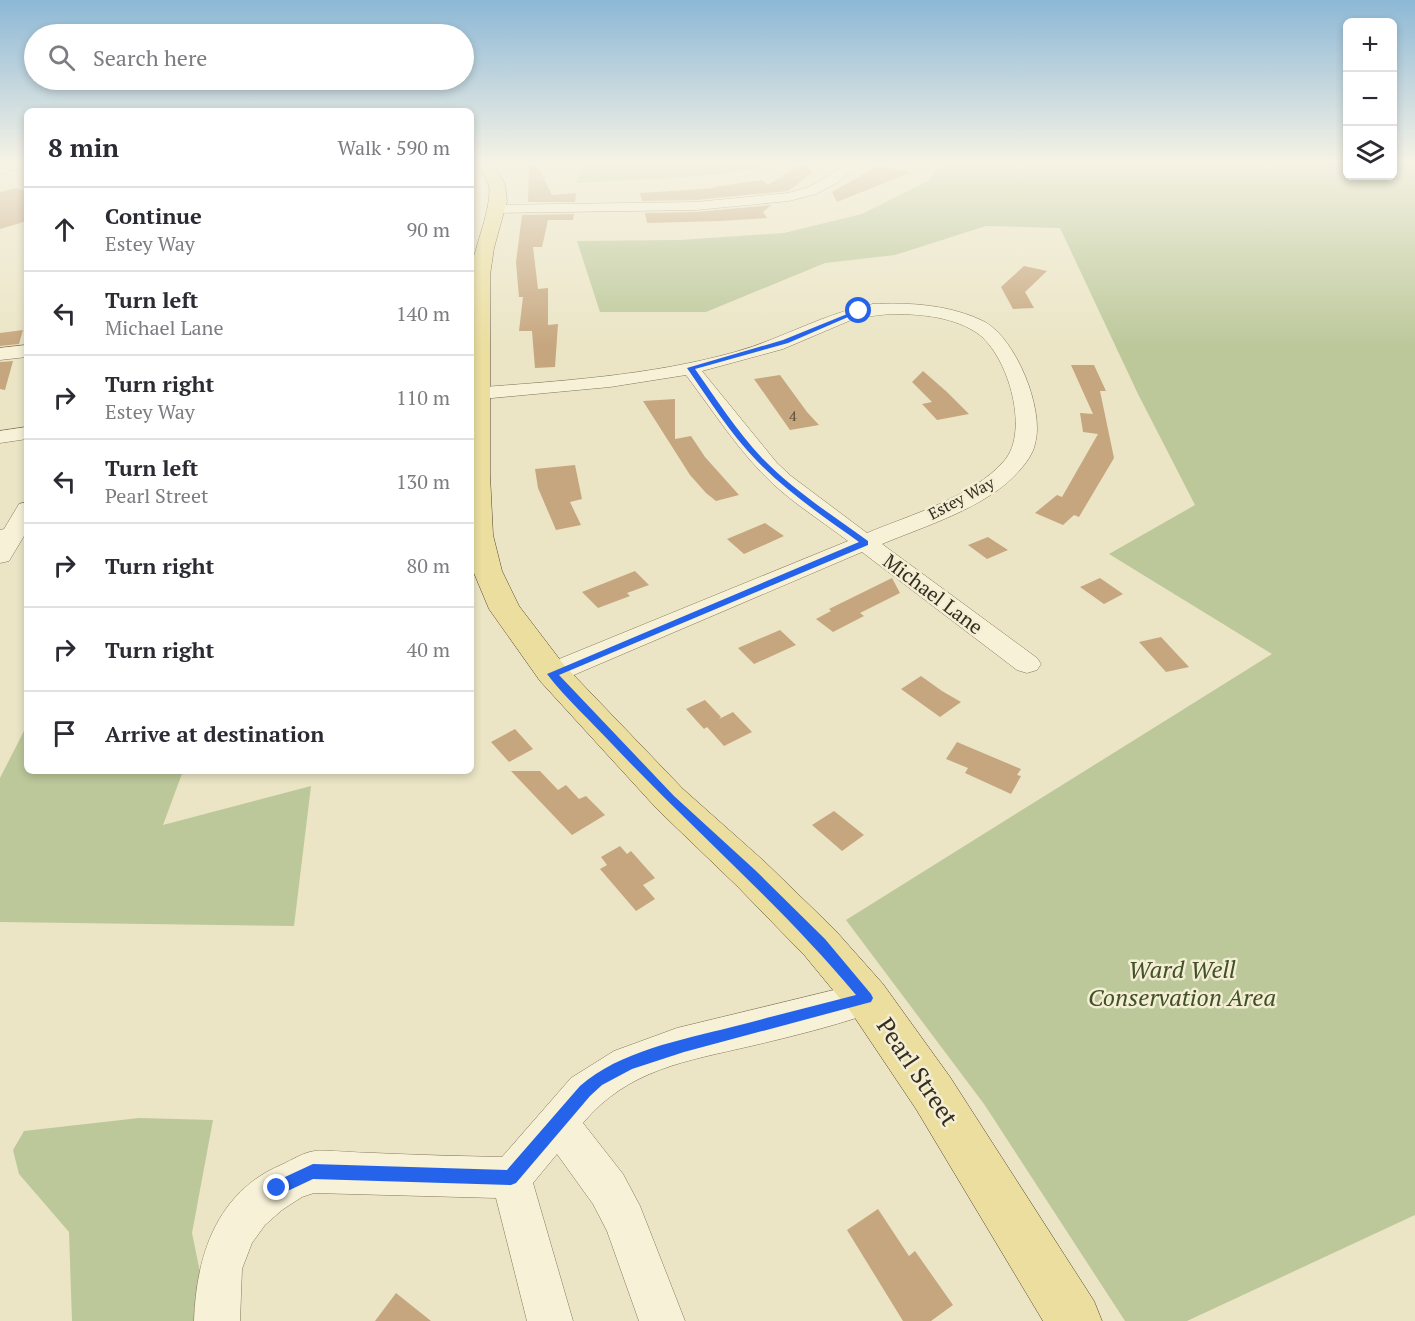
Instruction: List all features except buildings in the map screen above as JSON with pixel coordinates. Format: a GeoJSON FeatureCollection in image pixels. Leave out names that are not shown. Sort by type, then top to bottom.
{"type":"FeatureCollection","features":[{"type":"Feature","properties":{"kind":"main road","name":"Pearl Street"},"geometry":{"type":"LineString","coordinates":[[492,223],[482,257],[476,309],[475,393],[478,509],[479,535],[488,572],[505,609],[552,674],[670,799],[751,874],[820,943],[867,998],[933,1093],[1074,1321]]}},
{"type":"Feature","properties":{"kind":"street","name":"Estey Way"},"geometry":{"type":"LineString","coordinates":[[475,393],[609,381],[690,368],[786,342],[859,311],[882,308],[943,315],[969,322],[990,333],[1003,349],[1027,413],[1027,442],[1013,465],[989,487],[952,506],[552,674]]}},
{"type":"Feature","properties":{"kind":"street"},"geometry":{"type":"LineString","coordinates":[[0,354],[24,351]]}},
{"type":"Feature","properties":{"kind":"street","name":"Michael Lane"},"geometry":{"type":"LineString","coordinates":[[690,368],[760,460],[812,505],[1027,664]]}},
{"type":"Feature","properties":{"kind":"street"},"geometry":{"type":"LineString","coordinates":[[0,437],[24,433]]}},
{"type":"Feature","properties":{"kind":"street"},"geometry":{"type":"LineString","coordinates":[[0,556],[6,536],[24,513]]}},
{"type":"Feature","properties":{"kind":"street"},"geometry":{"type":"LineString","coordinates":[[511,1178],[597,1080],[629,1064],[684,1045],[867,998]]}},
{"type":"Feature","properties":{"kind":"street"},"geometry":{"type":"LineString","coordinates":[[558,1122],[617,1205],[662,1321]]}},
{"type":"Feature","properties":{"kind":"street"},"geometry":{"type":"LineString","coordinates":[[218,1321],[218,1282],[231,1234],[257,1201],[295,1178],[313,1172],[511,1178]]}},
{"type":"Feature","properties":{"kind":"street"},"geometry":{"type":"LineString","coordinates":[[511,1178],[550,1321]]}},
{"type":"Feature","properties":{"kind":"green space","name":"Ward Well Conservation Area"},"geometry":{"type":"Polygon","coordinates":[[[827,223],[1415,223],[1415,1215],[1187,1321],[1125,1321],[984,1104],[846,920],[1272,654],[1109,554],[1195,505],[1138,394],[1060,228],[986,226],[895,255],[825,263],[706,312],[600,312],[577,241],[680,240],[784,233],[827,223]]]}},
{"type":"Feature","properties":{"kind":"green space"},"geometry":{"type":"Polygon","coordinates":[[[24,731],[24,774],[182,774],[163,825],[311,786],[294,926],[0,922],[0,778],[24,731]]]}},
{"type":"Feature","properties":{"kind":"green space"},"geometry":{"type":"Polygon","coordinates":[[[139,1118],[213,1120],[192,1233],[210,1321],[72,1321],[69,1232],[19,1174],[13,1150],[24,1131],[139,1118]]]}},
{"type":"Feature","properties":{"kind":"route"},"geometry":{"type":"LineString","coordinates":[[277,1188],[295,1178],[313,1172],[511,1178],[597,1080],[654,1054],[867,998],[820,943],[751,874],[670,799],[552,674],[865,543],[812,505],[760,460],[690,368],[786,342],[859,311]]}}]}
